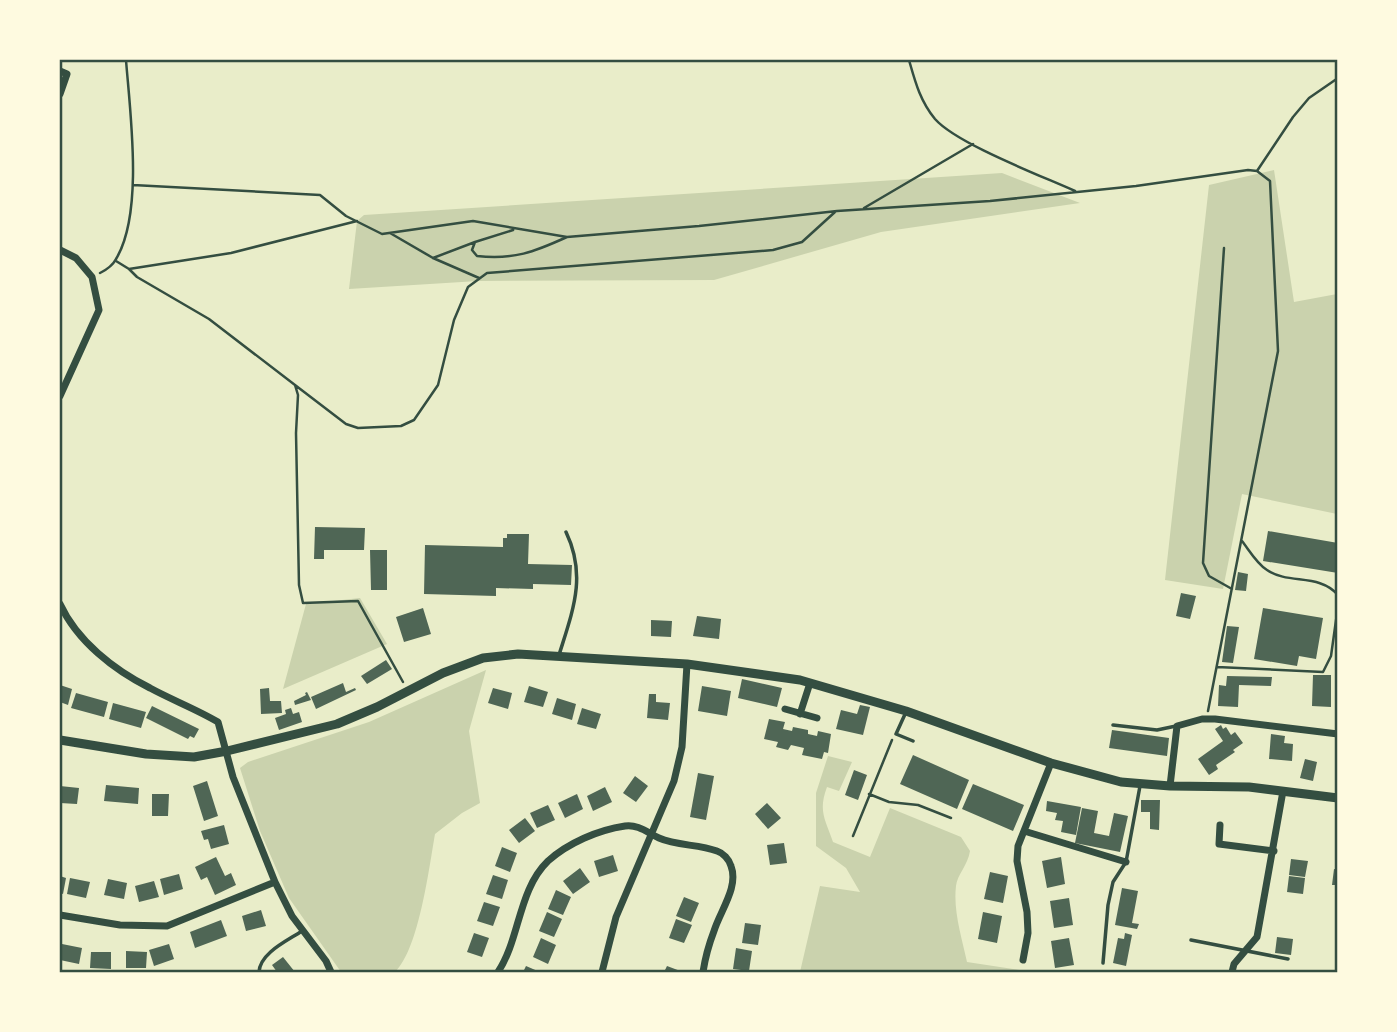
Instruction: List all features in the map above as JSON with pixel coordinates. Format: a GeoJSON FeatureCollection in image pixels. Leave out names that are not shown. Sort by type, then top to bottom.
{"type":"FeatureCollection","features":[{"type":"Feature","properties":{"kind":"street"},"geometry":{"type":"LineString","coordinates":[[60,71],[67,74],[60,94]]}},
{"type":"Feature","properties":{"kind":"street"},"geometry":{"type":"LineString","coordinates":[[60,250],[76,258],[93,277],[99,310],[60,397]]}},
{"type":"Feature","properties":{"kind":"street"},"geometry":{"type":"LineString","coordinates":[[60,604],[66,618],[97,654],[146,687],[218,722],[233,777],[275,882],[292,916],[326,961],[331,972]]}},
{"type":"Feature","properties":{"kind":"street"},"geometry":{"type":"LineString","coordinates":[[60,740],[194,757],[227,751],[337,724],[377,708],[443,673],[483,658],[519,654],[687,664],[810,683],[906,710],[1051,763],[1121,782],[1249,787],[1338,797]]}},
{"type":"Feature","properties":{"kind":"street"},"geometry":{"type":"LineString","coordinates":[[602,972],[616,917],[674,781],[682,747],[687,664]]}},
{"type":"Feature","properties":{"kind":"street"},"geometry":{"type":"LineString","coordinates":[[800,713],[810,683]]}},
{"type":"Feature","properties":{"kind":"street"},"geometry":{"type":"LineString","coordinates":[[785,709],[817,718]]}},
{"type":"Feature","properties":{"kind":"street"},"geometry":{"type":"LineString","coordinates":[[1170,786],[1177,726],[1202,719],[1338,734]]}},
{"type":"Feature","properties":{"kind":"street"},"geometry":{"type":"LineString","coordinates":[[1023,960],[1028,933],[1027,912],[1017,861],[1018,846],[1051,763]]}},
{"type":"Feature","properties":{"kind":"street"},"geometry":{"type":"LineString","coordinates":[[1232,972],[1234,964],[1257,937],[1283,791]]}},
{"type":"Feature","properties":{"kind":"street"},"geometry":{"type":"LineString","coordinates":[[1220,825],[1219,844],[1274,851]]}},
{"type":"Feature","properties":{"kind":"street"},"geometry":{"type":"LineString","coordinates":[[498,972],[508,953],[535,876],[548,861],[586,837],[626,826],[637,827],[661,839],[719,851],[732,867],[731,889],[714,930],[703,972]]}},
{"type":"Feature","properties":{"kind":"street"},"geometry":{"type":"LineString","coordinates":[[1024,831],[1126,862]]}},
{"type":"Feature","properties":{"kind":"street"},"geometry":{"type":"LineString","coordinates":[[60,915],[120,925],[167,926],[275,882]]}},
{"type":"Feature","properties":{"kind":"lane"},"geometry":{"type":"LineString","coordinates":[[558,657],[572,615],[577,576],[577,562],[566,531]]}},
{"type":"Feature","properties":{"kind":"lane"},"geometry":{"type":"LineString","coordinates":[[906,710],[895,734],[913,741]]}},
{"type":"Feature","properties":{"kind":"lane"},"geometry":{"type":"LineString","coordinates":[[1113,725],[1157,730],[1177,726]]}},
{"type":"Feature","properties":{"kind":"lane"},"geometry":{"type":"LineString","coordinates":[[1103,963],[1108,905],[1113,882],[1126,862],[1140,784]]}},
{"type":"Feature","properties":{"kind":"lane"},"geometry":{"type":"LineString","coordinates":[[259,972],[259,966],[266,956],[302,931]]}},
{"type":"Feature","properties":{"kind":"lane"},"geometry":{"type":"LineString","coordinates":[[1191,940],[1288,959]]}},
{"type":"Feature","properties":{"kind":"path"},"geometry":{"type":"LineString","coordinates":[[93,277],[116,261],[123,243],[133,185],[126,60]]}},
{"type":"Feature","properties":{"kind":"path"},"geometry":{"type":"LineString","coordinates":[[909,60],[916,89],[936,120],[973,144],[1077,192]]}},
{"type":"Feature","properties":{"kind":"path"},"geometry":{"type":"LineString","coordinates":[[1257,172],[1293,117],[1309,98],[1338,78]]}},
{"type":"Feature","properties":{"kind":"path"},"geometry":{"type":"LineString","coordinates":[[861,209],[973,144]]}},
{"type":"Feature","properties":{"kind":"path"},"geometry":{"type":"LineString","coordinates":[[133,185],[320,195],[357,221],[382,234],[473,221],[567,237],[837,211],[990,201],[1248,170],[1257,172],[1270,181],[1278,351],[1208,712],[1202,719]]}},
{"type":"Feature","properties":{"kind":"path"},"geometry":{"type":"LineString","coordinates":[[116,261],[137,277],[209,319],[346,424],[358,428],[401,426],[414,420],[438,385],[454,320],[468,287],[487,272],[773,250],[802,242],[837,211]]}},
{"type":"Feature","properties":{"kind":"path"},"geometry":{"type":"LineString","coordinates":[[129,269],[231,253],[357,221]]}},
{"type":"Feature","properties":{"kind":"path"},"geometry":{"type":"LineString","coordinates":[[433,258],[516,229]]}},
{"type":"Feature","properties":{"kind":"path"},"geometry":{"type":"LineString","coordinates":[[390,233],[433,258],[480,278]]}},
{"type":"Feature","properties":{"kind":"path"},"geometry":{"type":"LineString","coordinates":[[475,242],[472,250],[477,256],[501,258],[531,253],[567,237]]}},
{"type":"Feature","properties":{"kind":"path"},"geometry":{"type":"LineString","coordinates":[[1224,248],[1203,563],[1209,576],[1231,589]]}},
{"type":"Feature","properties":{"kind":"path"},"geometry":{"type":"LineString","coordinates":[[295,385],[298,395],[296,433],[299,585],[303,603],[358,601],[403,683]]}},
{"type":"Feature","properties":{"kind":"path"},"geometry":{"type":"LineString","coordinates":[[1241,540],[1266,570],[1283,576],[1321,582],[1338,595]]}},
{"type":"Feature","properties":{"kind":"path"},"geometry":{"type":"LineString","coordinates":[[1217,667],[1323,672],[1331,656],[1338,606]]}},
{"type":"Feature","properties":{"kind":"path"},"geometry":{"type":"LineString","coordinates":[[853,836],[895,734]]}},
{"type":"Feature","properties":{"kind":"path"},"geometry":{"type":"LineString","coordinates":[[869,794],[889,802],[918,805],[951,818]]}},
{"type":"Feature","properties":{"kind":"green space"},"geometry":{"type":"Polygon","coordinates":[[[1274,170],[1294,302],[1337,294],[1337,514],[1242,494],[1223,589],[1165,580],[1209,185],[1274,170]]]}},
{"type":"Feature","properties":{"kind":"green space"},"geometry":{"type":"Polygon","coordinates":[[[1002,173],[1080,203],[881,232],[714,280],[478,281],[349,289],[357,221],[364,215],[1002,173]]]}},
{"type":"Feature","properties":{"kind":"green space"},"geometry":{"type":"Polygon","coordinates":[[[360,598],[387,644],[283,689],[306,604],[360,598]]]}},
{"type":"Feature","properties":{"kind":"green space"},"geometry":{"type":"Polygon","coordinates":[[[486,670],[469,731],[480,803],[435,834],[417,927],[411,946],[395,972],[341,972],[289,898],[260,831],[240,768],[248,762],[369,722],[486,670]]]}},
{"type":"Feature","properties":{"kind":"green space"},"geometry":{"type":"Polygon","coordinates":[[[828,756],[852,762],[839,791],[827,787],[824,795],[824,815],[833,842],[870,857],[890,808],[961,837],[970,851],[957,882],[955,895],[958,924],[967,962],[1033,972],[800,972],[820,886],[860,892],[846,868],[816,846],[816,793],[828,756]]]}},
{"type":"Feature","properties":{"kind":"building"},"geometry":{"type":"Polygon","coordinates":[[[315,527],[365,528],[364,550],[324,550],[324,559],[314,559],[315,527]]]}},
{"type":"Feature","properties":{"kind":"building"},"geometry":{"type":"Polygon","coordinates":[[[1268,531],[1338,543],[1338,573],[1263,561],[1268,531]]]}},
{"type":"Feature","properties":{"kind":"building"},"geometry":{"type":"Polygon","coordinates":[[[507,534],[529,534],[528,564],[572,565],[571,585],[533,584],[533,589],[496,588],[496,596],[424,594],[425,545],[503,547],[503,538],[507,538],[507,534]]]}},
{"type":"Feature","properties":{"kind":"building"},"geometry":{"type":"Polygon","coordinates":[[[370,550],[387,550],[387,590],[371,590],[370,550]]]}},
{"type":"Feature","properties":{"kind":"building"},"geometry":{"type":"Polygon","coordinates":[[[1238,572],[1248,574],[1246,591],[1235,590],[1238,572]]]}},
{"type":"Feature","properties":{"kind":"building"},"geometry":{"type":"Polygon","coordinates":[[[1181,593],[1196,596],[1190,619],[1176,616],[1181,593]]]}},
{"type":"Feature","properties":{"kind":"building"},"geometry":{"type":"Polygon","coordinates":[[[423,608],[431,634],[404,642],[396,617],[423,608]]]}},
{"type":"Feature","properties":{"kind":"building"},"geometry":{"type":"Polygon","coordinates":[[[1263,608],[1323,618],[1316,659],[1299,656],[1297,666],[1254,659],[1263,608]]]}},
{"type":"Feature","properties":{"kind":"building"},"geometry":{"type":"Polygon","coordinates":[[[697,616],[721,619],[719,639],[693,636],[697,616]]]}},
{"type":"Feature","properties":{"kind":"building"},"geometry":{"type":"Polygon","coordinates":[[[651,620],[672,621],[671,637],[651,636],[651,620]]]}},
{"type":"Feature","properties":{"kind":"building"},"geometry":{"type":"Polygon","coordinates":[[[1227,626],[1239,627],[1233,663],[1222,662],[1227,626]]]}},
{"type":"Feature","properties":{"kind":"building"},"geometry":{"type":"Polygon","coordinates":[[[386,660],[392,669],[367,684],[361,676],[386,660]]]}},
{"type":"Feature","properties":{"kind":"building"},"geometry":{"type":"Polygon","coordinates":[[[1313,675],[1331,675],[1331,707],[1312,706],[1313,675]]]}},
{"type":"Feature","properties":{"kind":"building"},"geometry":{"type":"Polygon","coordinates":[[[1227,676],[1272,677],[1271,686],[1239,685],[1238,707],[1218,706],[1219,685],[1226,686],[1227,676]]]}},
{"type":"Feature","properties":{"kind":"building"},"geometry":{"type":"Polygon","coordinates":[[[742,679],[782,688],[777,707],[738,698],[742,679]]]}},
{"type":"Feature","properties":{"kind":"building"},"geometry":{"type":"Polygon","coordinates":[[[343,683],[346,692],[355,688],[356,690],[316,709],[311,697],[343,683]]]}},
{"type":"Feature","properties":{"kind":"building"},"geometry":{"type":"Polygon","coordinates":[[[60,685],[72,689],[68,705],[60,702],[60,685]]]}},
{"type":"Feature","properties":{"kind":"building"},"geometry":{"type":"Polygon","coordinates":[[[529,686],[548,692],[543,707],[524,702],[529,686]]]}},
{"type":"Feature","properties":{"kind":"building"},"geometry":{"type":"Polygon","coordinates":[[[702,686],[731,691],[727,716],[698,711],[702,686]]]}},
{"type":"Feature","properties":{"kind":"building"},"geometry":{"type":"Polygon","coordinates":[[[269,688],[270,701],[281,701],[282,713],[261,714],[260,689],[269,688]]]}},
{"type":"Feature","properties":{"kind":"building"},"geometry":{"type":"Polygon","coordinates":[[[493,688],[512,693],[508,709],[488,703],[493,688]]]}},
{"type":"Feature","properties":{"kind":"building"},"geometry":{"type":"Polygon","coordinates":[[[307,692],[311,700],[295,705],[294,701],[307,692]]]}},
{"type":"Feature","properties":{"kind":"building"},"geometry":{"type":"Polygon","coordinates":[[[76,693],[108,702],[104,717],[71,708],[76,693]]]}},
{"type":"Feature","properties":{"kind":"building"},"geometry":{"type":"Polygon","coordinates":[[[649,694],[656,694],[656,702],[670,703],[668,720],[647,718],[649,694]]]}},
{"type":"Feature","properties":{"kind":"building"},"geometry":{"type":"Polygon","coordinates":[[[557,698],[576,704],[572,720],[552,714],[557,698]]]}},
{"type":"Feature","properties":{"kind":"building"},"geometry":{"type":"Polygon","coordinates":[[[113,703],[146,712],[141,728],[109,719],[113,703]]]}},
{"type":"Feature","properties":{"kind":"building"},"geometry":{"type":"Polygon","coordinates":[[[860,705],[870,707],[863,735],[836,729],[841,710],[857,714],[860,705]]]}},
{"type":"Feature","properties":{"kind":"building"},"geometry":{"type":"Polygon","coordinates":[[[152,706],[199,729],[194,738],[190,736],[188,739],[146,718],[152,706]]]}},
{"type":"Feature","properties":{"kind":"building"},"geometry":{"type":"Polygon","coordinates":[[[291,708],[293,714],[299,712],[302,722],[279,730],[275,718],[286,714],[285,710],[291,708]]]}},
{"type":"Feature","properties":{"kind":"building"},"geometry":{"type":"Polygon","coordinates":[[[582,708],[601,714],[596,729],[577,724],[582,708]]]}},
{"type":"Feature","properties":{"kind":"building"},"geometry":{"type":"Polygon","coordinates":[[[769,719],[785,722],[783,729],[792,731],[793,727],[808,730],[808,734],[817,736],[818,731],[831,734],[828,753],[824,752],[822,759],[802,755],[804,748],[791,745],[788,750],[776,747],[778,742],[764,739],[769,719]]]}},
{"type":"Feature","properties":{"kind":"building"},"geometry":{"type":"Polygon","coordinates":[[[1221,725],[1223,729],[1226,727],[1231,735],[1235,732],[1243,743],[1216,765],[1218,769],[1209,775],[1198,759],[1223,741],[1215,729],[1221,725]]]}},
{"type":"Feature","properties":{"kind":"building"},"geometry":{"type":"Polygon","coordinates":[[[1112,730],[1169,738],[1167,756],[1109,748],[1112,730]]]}},
{"type":"Feature","properties":{"kind":"building"},"geometry":{"type":"Polygon","coordinates":[[[1271,734],[1285,736],[1284,743],[1293,744],[1292,761],[1269,759],[1271,734]]]}},
{"type":"Feature","properties":{"kind":"building"},"geometry":{"type":"Polygon","coordinates":[[[913,755],[969,780],[957,809],[900,784],[913,755]]]}},
{"type":"Feature","properties":{"kind":"building"},"geometry":{"type":"Polygon","coordinates":[[[1305,759],[1317,762],[1313,781],[1300,778],[1305,759]]]}},
{"type":"Feature","properties":{"kind":"building"},"geometry":{"type":"Polygon","coordinates":[[[854,770],[867,775],[858,800],[845,795],[854,770]]]}},
{"type":"Feature","properties":{"kind":"building"},"geometry":{"type":"Polygon","coordinates":[[[698,773],[714,776],[706,820],[690,817],[698,773]]]}},
{"type":"Feature","properties":{"kind":"building"},"geometry":{"type":"Polygon","coordinates":[[[635,776],[648,786],[636,802],[623,793],[635,776]]]}},
{"type":"Feature","properties":{"kind":"building"},"geometry":{"type":"Polygon","coordinates":[[[207,781],[218,816],[204,821],[193,786],[207,781]]]}},
{"type":"Feature","properties":{"kind":"building"},"geometry":{"type":"Polygon","coordinates":[[[973,784],[1024,805],[1013,831],[962,809],[973,784]]]}},
{"type":"Feature","properties":{"kind":"building"},"geometry":{"type":"Polygon","coordinates":[[[106,785],[139,788],[138,804],[104,801],[106,785]]]}},
{"type":"Feature","properties":{"kind":"building"},"geometry":{"type":"Polygon","coordinates":[[[60,786],[79,788],[77,804],[60,803],[60,786]]]}},
{"type":"Feature","properties":{"kind":"building"},"geometry":{"type":"Polygon","coordinates":[[[605,787],[612,802],[593,811],[587,796],[605,787]]]}},
{"type":"Feature","properties":{"kind":"building"},"geometry":{"type":"Polygon","coordinates":[[[152,794],[169,794],[168,816],[152,816],[152,794]]]}},
{"type":"Feature","properties":{"kind":"building"},"geometry":{"type":"Polygon","coordinates":[[[577,794],[583,809],[565,818],[558,803],[577,794]]]}},
{"type":"Feature","properties":{"kind":"building"},"geometry":{"type":"Polygon","coordinates":[[[1141,800],[1160,800],[1159,830],[1150,829],[1150,812],[1141,812],[1141,800]]]}},
{"type":"Feature","properties":{"kind":"building"},"geometry":{"type":"Polygon","coordinates":[[[1047,801],[1081,807],[1076,835],[1061,832],[1063,821],[1055,820],[1057,813],[1046,811],[1047,801]]]}},
{"type":"Feature","properties":{"kind":"building"},"geometry":{"type":"Polygon","coordinates":[[[767,803],[781,818],[768,829],[755,814],[767,803]]]}},
{"type":"Feature","properties":{"kind":"building"},"geometry":{"type":"Polygon","coordinates":[[[548,805],[555,820],[537,828],[530,813],[548,805]]]}},
{"type":"Feature","properties":{"kind":"building"},"geometry":{"type":"Polygon","coordinates":[[[1082,808],[1098,811],[1094,833],[1109,836],[1114,813],[1128,816],[1120,852],[1075,843],[1082,808]]]}},
{"type":"Feature","properties":{"kind":"building"},"geometry":{"type":"Polygon","coordinates":[[[525,818],[535,831],[519,843],[509,830],[525,818]]]}},
{"type":"Feature","properties":{"kind":"building"},"geometry":{"type":"Polygon","coordinates":[[[224,825],[229,844],[211,849],[208,839],[204,840],[201,831],[224,825]]]}},
{"type":"Feature","properties":{"kind":"building"},"geometry":{"type":"Polygon","coordinates":[[[784,843],[787,863],[770,865],[767,845],[784,843]]]}},
{"type":"Feature","properties":{"kind":"building"},"geometry":{"type":"Polygon","coordinates":[[[502,847],[517,853],[510,872],[495,866],[502,847]]]}},
{"type":"Feature","properties":{"kind":"building"},"geometry":{"type":"Polygon","coordinates":[[[613,855],[618,871],[599,877],[594,861],[613,855]]]}},
{"type":"Feature","properties":{"kind":"building"},"geometry":{"type":"Polygon","coordinates":[[[216,857],[225,876],[231,873],[236,885],[215,895],[207,877],[201,880],[195,867],[216,857]]]}},
{"type":"Feature","properties":{"kind":"building"},"geometry":{"type":"Polygon","coordinates":[[[1061,857],[1065,884],[1047,888],[1042,861],[1061,857]]]}},
{"type":"Feature","properties":{"kind":"building"},"geometry":{"type":"Polygon","coordinates":[[[1291,859],[1308,861],[1305,877],[1289,875],[1291,859]]]}},
{"type":"Feature","properties":{"kind":"building"},"geometry":{"type":"Polygon","coordinates":[[[580,868],[590,882],[573,894],[563,881],[580,868]]]}},
{"type":"Feature","properties":{"kind":"building"},"geometry":{"type":"Polygon","coordinates":[[[1334,869],[1338,870],[1338,885],[1332,885],[1334,869]]]}},
{"type":"Feature","properties":{"kind":"building"},"geometry":{"type":"Polygon","coordinates":[[[990,872],[1008,876],[1003,903],[984,899],[990,872]]]}},
{"type":"Feature","properties":{"kind":"building"},"geometry":{"type":"Polygon","coordinates":[[[179,874],[183,889],[164,895],[160,879],[179,874]]]}},
{"type":"Feature","properties":{"kind":"building"},"geometry":{"type":"Polygon","coordinates":[[[493,875],[508,880],[502,899],[486,894],[493,875]]]}},
{"type":"Feature","properties":{"kind":"building"},"geometry":{"type":"Polygon","coordinates":[[[60,876],[66,878],[63,894],[60,893],[60,876]]]}},
{"type":"Feature","properties":{"kind":"building"},"geometry":{"type":"Polygon","coordinates":[[[1289,876],[1305,878],[1303,894],[1287,892],[1289,876]]]}},
{"type":"Feature","properties":{"kind":"building"},"geometry":{"type":"Polygon","coordinates":[[[70,878],[90,882],[86,898],[67,894],[70,878]]]}},
{"type":"Feature","properties":{"kind":"building"},"geometry":{"type":"Polygon","coordinates":[[[108,879],[127,883],[124,899],[104,895],[108,879]]]}},
{"type":"Feature","properties":{"kind":"building"},"geometry":{"type":"Polygon","coordinates":[[[154,881],[159,897],[139,902],[135,886],[154,881]]]}},
{"type":"Feature","properties":{"kind":"building"},"geometry":{"type":"Polygon","coordinates":[[[1122,888],[1138,891],[1132,923],[1139,924],[1137,929],[1115,925],[1122,888]]]}},
{"type":"Feature","properties":{"kind":"building"},"geometry":{"type":"Polygon","coordinates":[[[556,890],[571,897],[563,915],[548,909],[556,890]]]}},
{"type":"Feature","properties":{"kind":"building"},"geometry":{"type":"Polygon","coordinates":[[[684,897],[699,903],[691,922],[676,916],[684,897]]]}},
{"type":"Feature","properties":{"kind":"building"},"geometry":{"type":"Polygon","coordinates":[[[1069,898],[1073,925],[1054,928],[1050,901],[1069,898]]]}},
{"type":"Feature","properties":{"kind":"building"},"geometry":{"type":"Polygon","coordinates":[[[484,902],[500,907],[493,926],[477,921],[484,902]]]}},
{"type":"Feature","properties":{"kind":"building"},"geometry":{"type":"Polygon","coordinates":[[[261,910],[266,926],[246,931],[242,916],[261,910]]]}},
{"type":"Feature","properties":{"kind":"building"},"geometry":{"type":"Polygon","coordinates":[[[547,912],[562,919],[554,937],[539,931],[547,912]]]}},
{"type":"Feature","properties":{"kind":"building"},"geometry":{"type":"Polygon","coordinates":[[[983,912],[1002,916],[997,943],[978,939],[983,912]]]}},
{"type":"Feature","properties":{"kind":"building"},"geometry":{"type":"Polygon","coordinates":[[[676,919],[692,925],[684,943],[669,938],[676,919]]]}},
{"type":"Feature","properties":{"kind":"building"},"geometry":{"type":"Polygon","coordinates":[[[221,920],[227,936],[195,948],[190,932],[221,920]]]}},
{"type":"Feature","properties":{"kind":"building"},"geometry":{"type":"Polygon","coordinates":[[[745,923],[761,925],[758,945],[742,943],[745,923]]]}},
{"type":"Feature","properties":{"kind":"building"},"geometry":{"type":"Polygon","coordinates":[[[474,933],[489,938],[482,957],[467,952],[474,933]]]}},
{"type":"Feature","properties":{"kind":"building"},"geometry":{"type":"Polygon","coordinates":[[[1125,933],[1132,935],[1126,966],[1113,963],[1118,938],[1124,939],[1125,933]]]}},
{"type":"Feature","properties":{"kind":"building"},"geometry":{"type":"Polygon","coordinates":[[[1277,937],[1293,939],[1291,955],[1275,953],[1277,937]]]}},
{"type":"Feature","properties":{"kind":"building"},"geometry":{"type":"Polygon","coordinates":[[[541,938],[556,945],[548,964],[533,957],[541,938]]]}},
{"type":"Feature","properties":{"kind":"building"},"geometry":{"type":"Polygon","coordinates":[[[1069,938],[1074,965],[1055,968],[1051,941],[1069,938]]]}},
{"type":"Feature","properties":{"kind":"building"},"geometry":{"type":"Polygon","coordinates":[[[62,944],[82,948],[79,964],[60,960],[62,944]]]}},
{"type":"Feature","properties":{"kind":"building"},"geometry":{"type":"Polygon","coordinates":[[[169,944],[174,959],[154,966],[149,950],[169,944]]]}},
{"type":"Feature","properties":{"kind":"building"},"geometry":{"type":"Polygon","coordinates":[[[736,948],[752,951],[749,971],[733,969],[736,948]]]}},
{"type":"Feature","properties":{"kind":"building"},"geometry":{"type":"Polygon","coordinates":[[[126,951],[147,952],[146,968],[126,968],[126,951]]]}},
{"type":"Feature","properties":{"kind":"building"},"geometry":{"type":"Polygon","coordinates":[[[91,952],[111,952],[111,969],[90,968],[91,952]]]}},
{"type":"Feature","properties":{"kind":"building"},"geometry":{"type":"Polygon","coordinates":[[[283,957],[295,972],[277,972],[272,965],[283,957]]]}},
{"type":"Feature","properties":{"kind":"building"},"geometry":{"type":"Polygon","coordinates":[[[526,966],[540,972],[523,972],[526,966]]]}},
{"type":"Feature","properties":{"kind":"building"},"geometry":{"type":"Polygon","coordinates":[[[667,966],[683,972],[664,972],[667,966]]]}}]}
